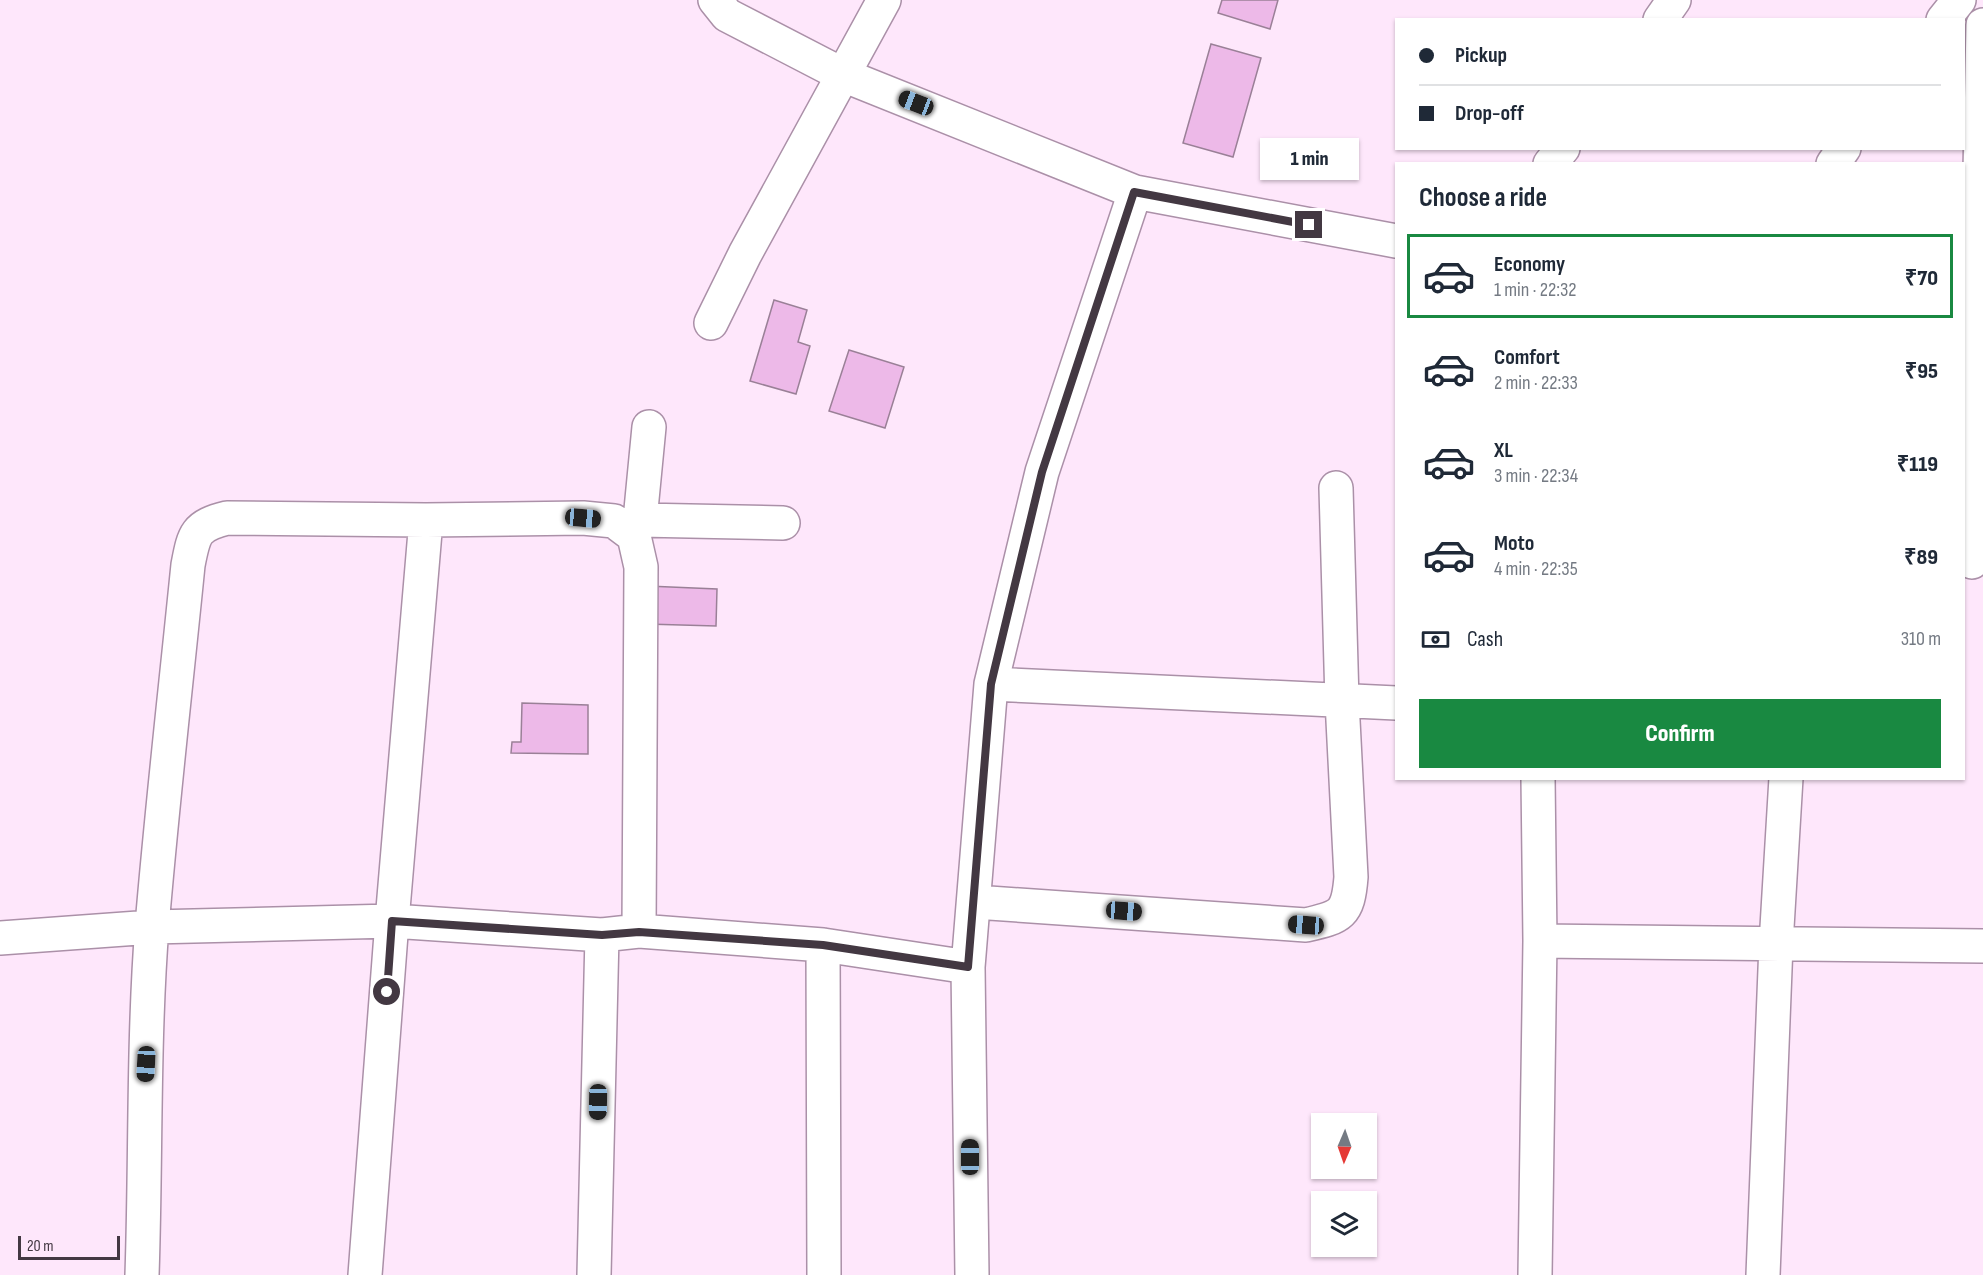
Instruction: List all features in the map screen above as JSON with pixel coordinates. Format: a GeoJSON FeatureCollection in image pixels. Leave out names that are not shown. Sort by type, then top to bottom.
{"type":"FeatureCollection","features":[{"type":"Feature","properties":{"kind":"street"},"geometry":{"type":"LineString","coordinates":[[715,0],[727,15],[843,75],[1134,192],[1395,241]]}},
{"type":"Feature","properties":{"kind":"street"},"geometry":{"type":"LineString","coordinates":[[711,323],[884,0]]}},
{"type":"Feature","properties":{"kind":"street"},"geometry":{"type":"LineString","coordinates":[[1661,18],[1674,0]]}},
{"type":"Feature","properties":{"kind":"street"},"geometry":{"type":"LineString","coordinates":[[1944,18],[1959,0]]}},
{"type":"Feature","properties":{"kind":"street"},"geometry":{"type":"LineString","coordinates":[[1973,562],[1983,25]]}},
{"type":"Feature","properties":{"kind":"street"},"geometry":{"type":"LineString","coordinates":[[1552,162],[1561,150]]}},
{"type":"Feature","properties":{"kind":"street"},"geometry":{"type":"LineString","coordinates":[[972,1275],[968,967],[991,684],[1042,472],[1134,192]]}},
{"type":"Feature","properties":{"kind":"street"},"geometry":{"type":"LineString","coordinates":[[639,932],[641,567],[637,528],[649,427]]}},
{"type":"Feature","properties":{"kind":"street"},"geometry":{"type":"LineString","coordinates":[[975,902],[1306,925],[1332,919],[1345,908],[1350,893],[1351,877],[1342,701],[1336,488]]}},
{"type":"Feature","properties":{"kind":"street"},"geometry":{"type":"LineString","coordinates":[[142,1275],[145,1087],[152,927],[188,565],[193,539],[207,523],[227,518],[426,520],[583,518],[614,521],[637,528],[783,523]]}},
{"type":"Feature","properties":{"kind":"street"},"geometry":{"type":"LineString","coordinates":[[365,1275],[426,520]]}},
{"type":"Feature","properties":{"kind":"street"},"geometry":{"type":"LineString","coordinates":[[991,684],[1395,703]]}},
{"type":"Feature","properties":{"kind":"street"},"geometry":{"type":"LineString","coordinates":[[1535,1275],[1540,941],[1538,780]]}},
{"type":"Feature","properties":{"kind":"street"},"geometry":{"type":"LineString","coordinates":[[1763,1275],[1785,780]]}},
{"type":"Feature","properties":{"kind":"street"},"geometry":{"type":"LineString","coordinates":[[0,938],[152,927],[392,921],[602,935],[639,932],[823,945],[968,967]]}},
{"type":"Feature","properties":{"kind":"street"},"geometry":{"type":"LineString","coordinates":[[594,1275],[602,935]]}},
{"type":"Feature","properties":{"kind":"street"},"geometry":{"type":"LineString","coordinates":[[1540,941],[1983,946]]}},
{"type":"Feature","properties":{"kind":"street"},"geometry":{"type":"LineString","coordinates":[[823,945],[825,1275]]}},
{"type":"Feature","properties":{"kind":"building"},"geometry":{"type":"Polygon","coordinates":[[[1222,0],[1278,0],[1270,29],[1218,13],[1222,0]]]}},
{"type":"Feature","properties":{"kind":"building"},"geometry":{"type":"Polygon","coordinates":[[[1211,44],[1261,58],[1233,157],[1183,143],[1211,44]]]}},
{"type":"Feature","properties":{"kind":"building"},"geometry":{"type":"Polygon","coordinates":[[[774,300],[807,310],[798,342],[810,346],[796,394],[750,381],[774,300]]]}},
{"type":"Feature","properties":{"kind":"building"},"geometry":{"type":"Polygon","coordinates":[[[849,350],[904,367],[885,428],[829,411],[849,350]]]}},
{"type":"Feature","properties":{"kind":"building"},"geometry":{"type":"Polygon","coordinates":[[[647,586],[717,589],[716,626],[646,624],[647,586]]]}},
{"type":"Feature","properties":{"kind":"building"},"geometry":{"type":"Polygon","coordinates":[[[522,703],[588,705],[588,754],[511,753],[512,742],[521,742],[522,703]]]}},
{"type":"Feature","properties":{"kind":"route"},"geometry":{"type":"LineString","coordinates":[[387,992],[392,921],[602,935],[639,932],[823,945],[968,967],[991,684],[1042,472],[1134,192],[1309,225]]}}]}
